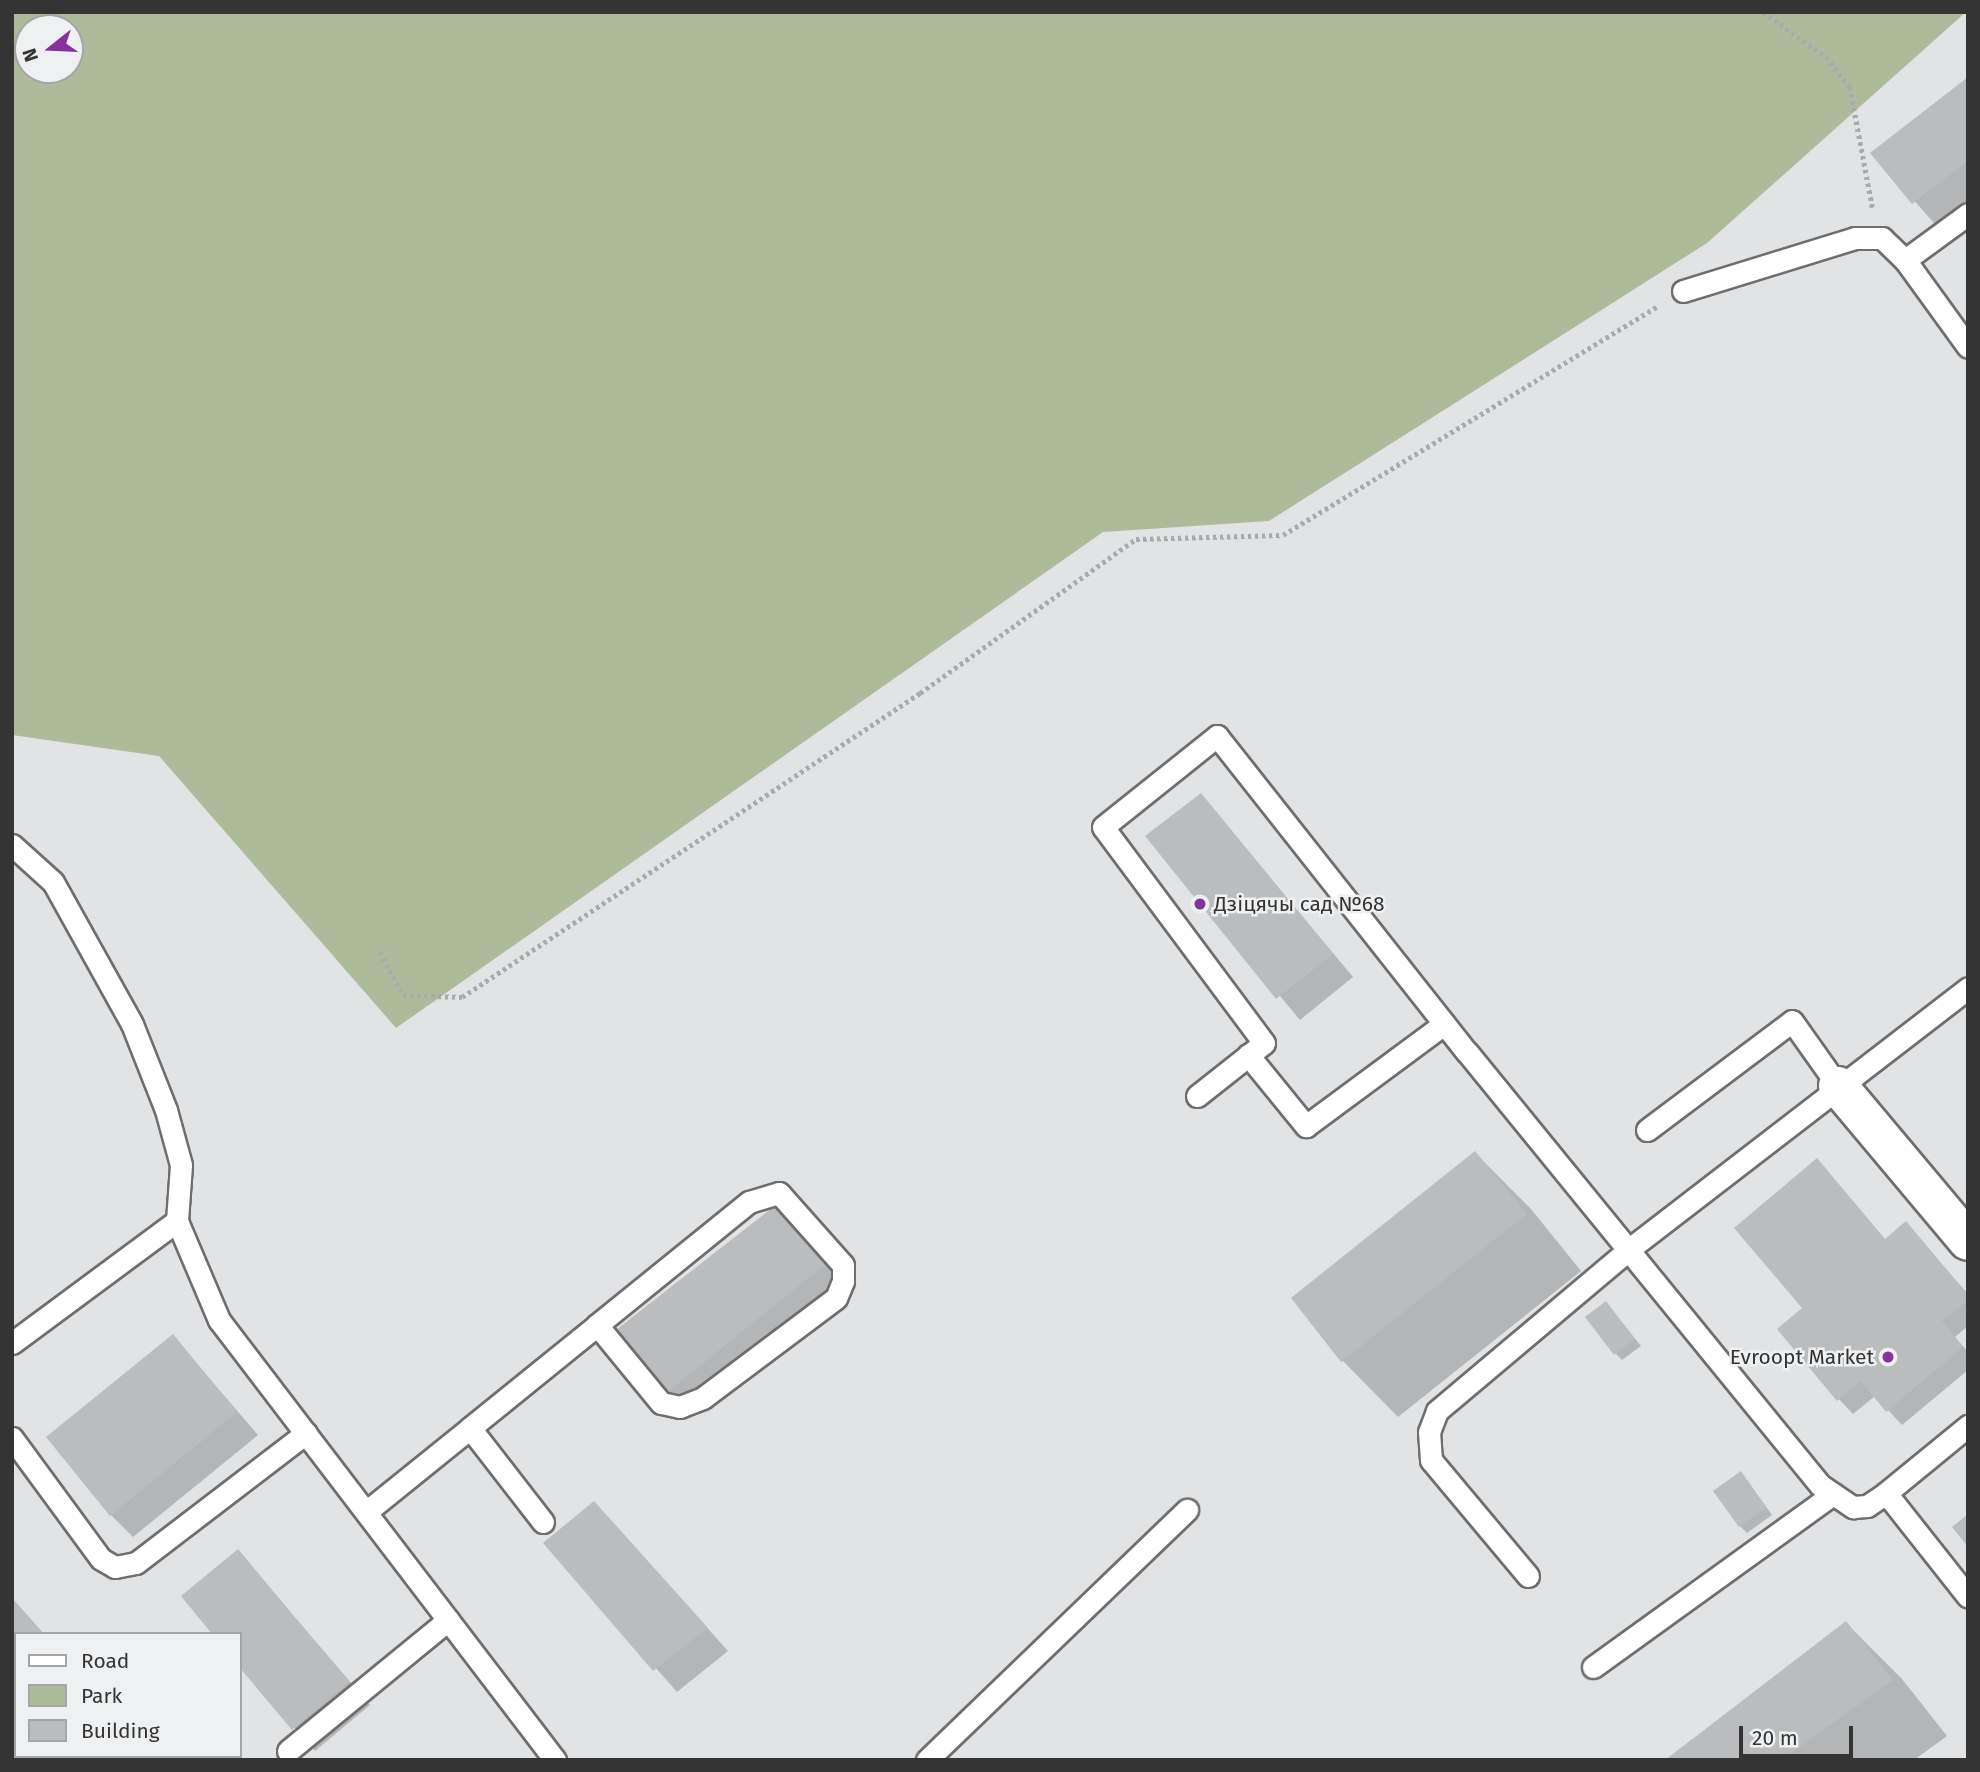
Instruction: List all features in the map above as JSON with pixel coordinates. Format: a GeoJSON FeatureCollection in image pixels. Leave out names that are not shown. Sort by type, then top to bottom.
{"type":"FeatureCollection","features":[{"type":"Feature","properties":{"kind":"street"},"geometry":{"type":"LineString","coordinates":[[1838,1086],[1968,1241]]}},
{"type":"Feature","properties":{"kind":"lane"},"geometry":{"type":"LineString","coordinates":[[1905,260],[1968,214]]}},
{"type":"Feature","properties":{"kind":"lane"},"geometry":{"type":"LineString","coordinates":[[1683,290],[1855,238],[1882,238],[1905,260],[1968,347]]}},
{"type":"Feature","properties":{"kind":"lane"},"geometry":{"type":"LineString","coordinates":[[1197,1096],[1264,1043],[1102,827],[1217,736],[1444,1024],[1820,1485],[1853,1507],[1867,1506],[1968,1426]]}},
{"type":"Feature","properties":{"kind":"lane"},"geometry":{"type":"LineString","coordinates":[[12,845],[53,882],[132,1024],[166,1110],[181,1165],[177,1221],[219,1320],[555,1760]]}},
{"type":"Feature","properties":{"kind":"lane"},"geometry":{"type":"LineString","coordinates":[[1528,1576],[1431,1460],[1429,1432],[1437,1410],[1628,1250],[1968,988]]}},
{"type":"Feature","properties":{"kind":"lane"},"geometry":{"type":"LineString","coordinates":[[1647,1130],[1792,1021],[1838,1086]]}},
{"type":"Feature","properties":{"kind":"lane"},"geometry":{"type":"LineString","coordinates":[[1248,1055],[1306,1126],[1444,1024]]}},
{"type":"Feature","properties":{"kind":"lane"},"geometry":{"type":"LineString","coordinates":[[366,1512],[597,1325],[763,1195],[779,1193],[843,1265],[843,1281],[836,1298],[703,1398],[680,1407],[661,1403],[597,1325]]}},
{"type":"Feature","properties":{"kind":"lane"},"geometry":{"type":"LineString","coordinates":[[12,1343],[177,1221]]}},
{"type":"Feature","properties":{"kind":"lane"},"geometry":{"type":"LineString","coordinates":[[470,1428],[543,1522]]}},
{"type":"Feature","properties":{"kind":"lane"},"geometry":{"type":"LineString","coordinates":[[12,1438],[102,1559],[115,1567],[136,1563],[306,1433]]}},
{"type":"Feature","properties":{"kind":"lane"},"geometry":{"type":"LineString","coordinates":[[1886,1493],[1968,1597]]}},
{"type":"Feature","properties":{"kind":"lane"},"geometry":{"type":"LineString","coordinates":[[1593,1667],[1833,1494]]}},
{"type":"Feature","properties":{"kind":"lane"},"geometry":{"type":"LineString","coordinates":[[927,1760],[1187,1510]]}},
{"type":"Feature","properties":{"kind":"lane"},"geometry":{"type":"LineString","coordinates":[[288,1751],[448,1620]]}},
{"type":"Feature","properties":{"kind":"path"},"geometry":{"type":"LineString","coordinates":[[1763,12],[1826,57],[1850,87],[1860,153],[1882,238]]}},
{"type":"Feature","properties":{"kind":"path"},"geometry":{"type":"LineString","coordinates":[[380,952],[403,995],[462,998],[920,693],[1136,539],[1283,535],[1683,290]]}},
{"type":"Feature","properties":{"kind":"green space"},"geometry":{"type":"Polygon","coordinates":[[[12,12],[1966,12],[1707,243],[1269,521],[1103,532],[396,1028],[159,756],[12,735],[12,12]]]}},
{"type":"Feature","properties":{"kind":"building"},"geometry":{"type":"Polygon","coordinates":[[[1968,77],[1968,161],[1912,204],[1870,153],[1968,77]]]}},
{"type":"Feature","properties":{"kind":"building"},"geometry":{"type":"Polygon","coordinates":[[[1201,793],[1333,954],[1276,999],[1145,836],[1201,793]]]}},
{"type":"Feature","properties":{"kind":"building"},"geometry":{"type":"Polygon","coordinates":[[[1475,1151],[1527,1214],[1341,1362],[1291,1298],[1475,1151]]]}},
{"type":"Feature","properties":{"kind":"building"},"geometry":{"type":"Polygon","coordinates":[[[1817,1158],[1885,1239],[1906,1221],[1968,1295],[1968,1300],[1942,1321],[1963,1347],[1886,1412],[1861,1381],[1837,1401],[1777,1329],[1802,1308],[1734,1228],[1817,1158]]]}},
{"type":"Feature","properties":{"kind":"building"},"geometry":{"type":"Polygon","coordinates":[[[781,1201],[831,1260],[665,1394],[612,1333],[781,1201]]]}},
{"type":"Feature","properties":{"kind":"building"},"geometry":{"type":"Polygon","coordinates":[[[1606,1301],[1635,1339],[1614,1355],[1585,1317],[1606,1301]]]}},
{"type":"Feature","properties":{"kind":"building"},"geometry":{"type":"Polygon","coordinates":[[[173,1334],[237,1412],[110,1516],[46,1437],[173,1334]]]}},
{"type":"Feature","properties":{"kind":"building"},"geometry":{"type":"Polygon","coordinates":[[[1741,1471],[1766,1508],[1739,1527],[1713,1491],[1741,1471]]]}},
{"type":"Feature","properties":{"kind":"building"},"geometry":{"type":"Polygon","coordinates":[[[594,1501],[708,1628],[653,1671],[543,1543],[594,1501]]]}},
{"type":"Feature","properties":{"kind":"building"},"geometry":{"type":"Polygon","coordinates":[[[1968,1514],[1968,1547],[1952,1527],[1968,1514]]]}},
{"type":"Feature","properties":{"kind":"building"},"geometry":{"type":"Polygon","coordinates":[[[238,1549],[349,1682],[292,1730],[242,1670],[242,1632],[210,1632],[181,1596],[238,1549]]]}},
{"type":"Feature","properties":{"kind":"building"},"geometry":{"type":"Polygon","coordinates":[[[12,1598],[40,1632],[14,1632],[14,1654],[12,1598]]]}},
{"type":"Feature","properties":{"kind":"building"},"geometry":{"type":"Polygon","coordinates":[[[1846,1621],[1893,1680],[1781,1760],[1665,1760],[1846,1621]]]}},
{"type":"Feature","properties":{"kind":"place","name":"Дзіцячы сад №68"},"geometry":{"type":"Point","coordinates":[1200,904]}},
{"type":"Feature","properties":{"kind":"place","name":"Evroopt Market"},"geometry":{"type":"Point","coordinates":[1888,1357]}}]}
